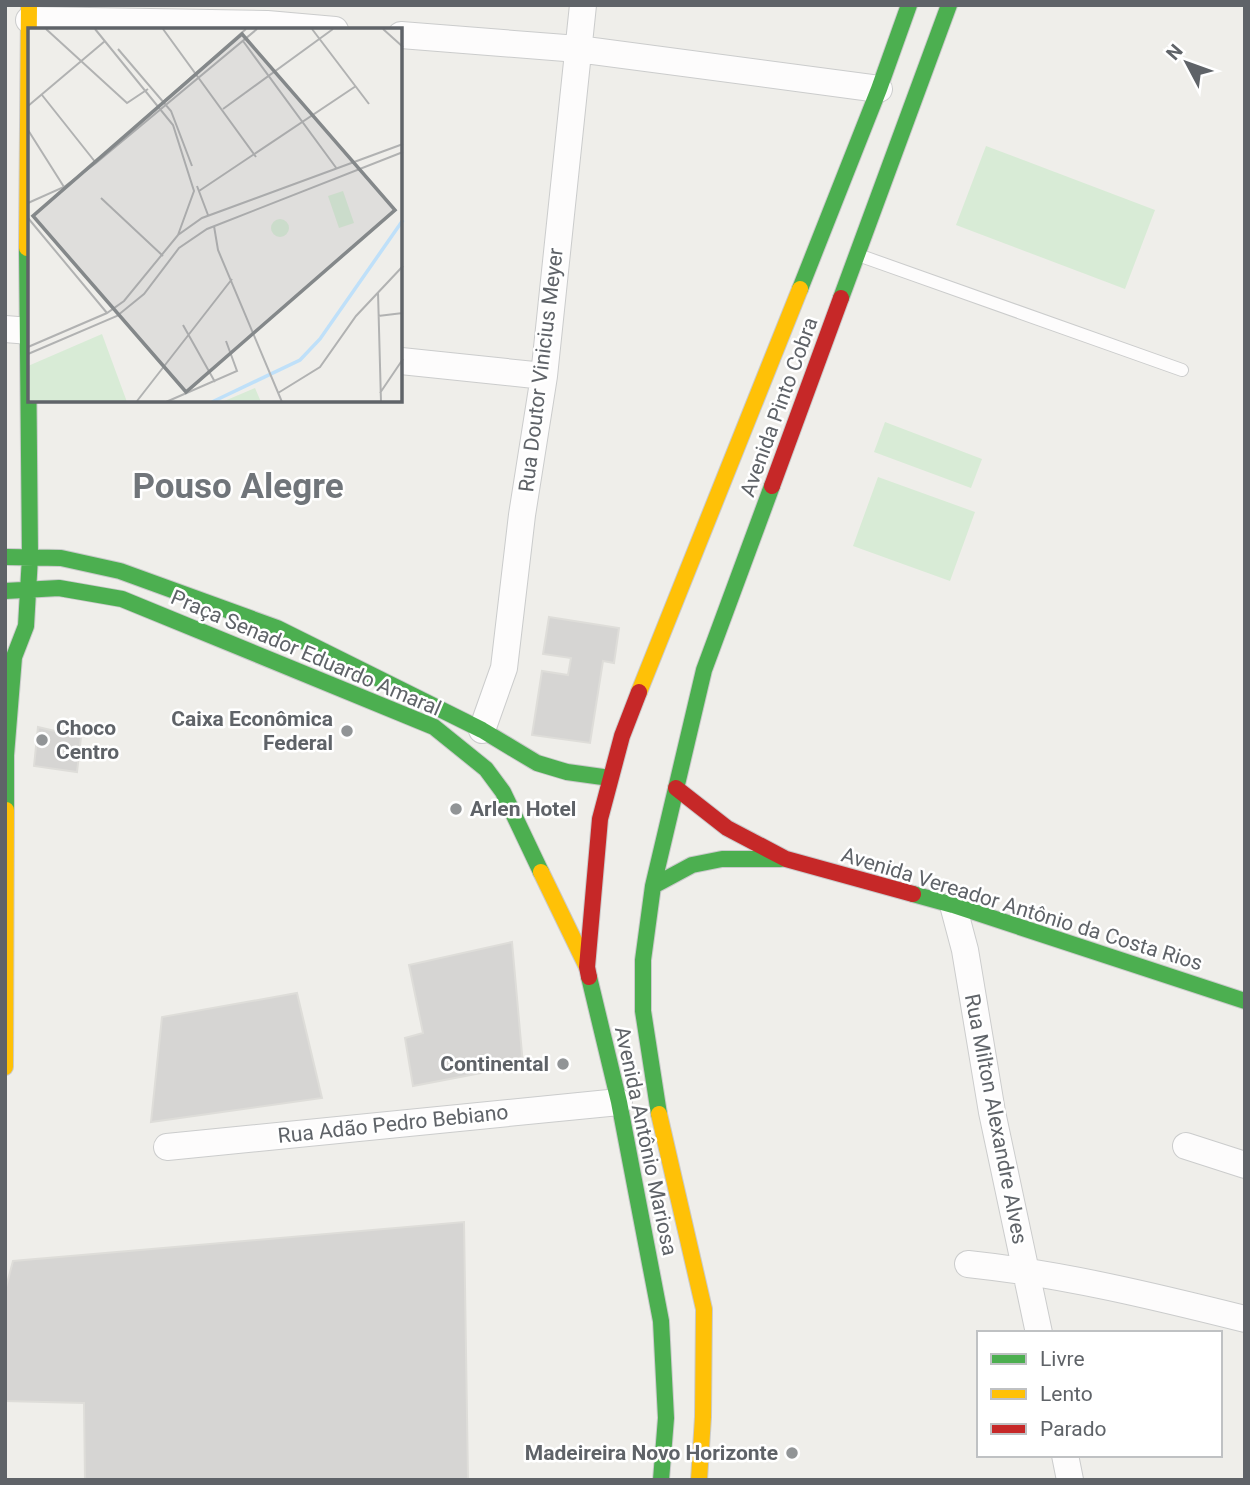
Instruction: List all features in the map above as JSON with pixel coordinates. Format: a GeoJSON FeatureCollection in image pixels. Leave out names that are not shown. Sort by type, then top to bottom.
{"type":"FeatureCollection","features":[{"type":"Feature","properties":{"kind":"main road","name":"Avenida Pinto Cobra"},"geometry":{"type":"LineString","coordinates":[[601,811],[622,736],[799,327],[909,5]]}},
{"type":"Feature","properties":{"kind":"main road","name":"Avenida Pinto Cobra"},"geometry":{"type":"LineString","coordinates":[[666,828],[704,670],[949,5]]}},
{"type":"Feature","properties":{"kind":"main road"},"geometry":{"type":"LineString","coordinates":[[6,1052],[6,755],[15,657],[26,626],[30,557],[21,331],[28,53]]}},
{"type":"Feature","properties":{"kind":"main road"},"geometry":{"type":"LineString","coordinates":[[799,327],[818,362]]}},
{"type":"Feature","properties":{"kind":"main road","name":"Praça Senador Eduardo Amaral"},"geometry":{"type":"LineString","coordinates":[[5,557],[61,558],[120,571],[277,628],[482,730],[537,764],[567,772],[610,778]]}},
{"type":"Feature","properties":{"kind":"main road","name":"Praça Senador Eduardo Amaral"},"geometry":{"type":"LineString","coordinates":[[5,591],[59,588],[122,598],[434,727],[486,769],[503,793],[587,967]]}},
{"type":"Feature","properties":{"kind":"main road"},"geometry":{"type":"LineString","coordinates":[[5,633],[15,657]]}},
{"type":"Feature","properties":{"kind":"main road","name":"Avenida Vereador Antônio da Costa Rios"},"geometry":{"type":"LineString","coordinates":[[676,788],[727,828],[786,859],[953,905],[1245,1001]]}},
{"type":"Feature","properties":{"kind":"main road","name":"Avenida Antônio Mariosa"},"geometry":{"type":"LineString","coordinates":[[601,811],[587,967],[618,1102],[661,1321],[666,1418],[661,1480]]}},
{"type":"Feature","properties":{"kind":"main road","name":"Avenida Antônio Mariosa"},"geometry":{"type":"LineString","coordinates":[[666,828],[653,886],[643,960],[643,1011],[654,1094],[704,1309],[703,1416],[699,1480]]}},
{"type":"Feature","properties":{"kind":"main road","name":"Avenida Vereador Antônio da Costa Rios"},"geometry":{"type":"LineString","coordinates":[[653,886],[692,865],[722,859],[786,859]]}},
{"type":"Feature","properties":{"kind":"main road"},"geometry":{"type":"LineString","coordinates":[[661,1321],[668,1342],[684,1352],[697,1332],[698,1283]]}},
{"type":"Feature","properties":{"kind":"street","name":"Rua Doutor Vinicius Meyer"},"geometry":{"type":"LineString","coordinates":[[482,730],[504,668],[522,515],[544,376],[583,5]]}},
{"type":"Feature","properties":{"kind":"street"},"geometry":{"type":"LineString","coordinates":[[29,13],[267,20],[321,28]]}},
{"type":"Feature","properties":{"kind":"street"},"geometry":{"type":"LineString","coordinates":[[402,35],[578,49],[879,89]]}},
{"type":"Feature","properties":{"kind":"street"},"geometry":{"type":"LineString","coordinates":[[402,361],[544,376]]}},
{"type":"Feature","properties":{"kind":"street","name":"Rua Milton Alexandre Alves"},"geometry":{"type":"LineString","coordinates":[[953,905],[965,950],[992,1112],[1038,1331]]}},
{"type":"Feature","properties":{"kind":"street","name":"Rua Adão Pedro Bebiano"},"geometry":{"type":"LineString","coordinates":[[167,1147],[618,1102]]}},
{"type":"Feature","properties":{"kind":"street"},"geometry":{"type":"LineString","coordinates":[[1186,1146],[1245,1165]]}},
{"type":"Feature","properties":{"kind":"street"},"geometry":{"type":"LineString","coordinates":[[968,1264],[1025,1270],[1163,1298],[1245,1319]]}},
{"type":"Feature","properties":{"kind":"street"},"geometry":{"type":"LineString","coordinates":[[1065,1457],[1070,1480]]}},
{"type":"Feature","properties":{"kind":"lane"},"geometry":{"type":"LineString","coordinates":[[857,255],[1182,370]]}},
{"type":"Feature","properties":{"kind":"green space"},"geometry":{"type":"Polygon","coordinates":[[[986,146],[1155,210],[1125,289],[956,225],[986,146]]]}},
{"type":"Feature","properties":{"kind":"green space"},"geometry":{"type":"Polygon","coordinates":[[[885,422],[982,459],[971,488],[874,452],[885,422]]]}},
{"type":"Feature","properties":{"kind":"green space"},"geometry":{"type":"Polygon","coordinates":[[[878,477],[975,512],[950,581],[853,546],[878,477]]]}},
{"type":"Feature","properties":{"kind":"building"},"geometry":{"type":"Polygon","coordinates":[[[549,617],[619,628],[614,663],[603,661],[590,743],[532,735],[542,671],[568,675],[571,658],[543,654],[549,617]]]}},
{"type":"Feature","properties":{"kind":"building"},"geometry":{"type":"Polygon","coordinates":[[[38,727],[81,737],[77,772],[34,766],[38,727]]]}},
{"type":"Feature","properties":{"kind":"building"},"geometry":{"type":"Polygon","coordinates":[[[512,942],[523,1065],[413,1086],[405,1038],[423,1033],[409,965],[512,942]]]}},
{"type":"Feature","properties":{"kind":"building"},"geometry":{"type":"Polygon","coordinates":[[[297,993],[322,1098],[151,1122],[162,1017],[297,993]]]}},
{"type":"Feature","properties":{"kind":"building"},"geometry":{"type":"Polygon","coordinates":[[[464,1222],[468,1480],[85,1480],[84,1403],[5,1401],[5,1291],[13,1261],[464,1222]]]}},
{"type":"Feature","properties":{"kind":"traffic: fast"},"geometry":{"type":"LineString","coordinates":[[800,289],[909,5]]}},
{"type":"Feature","properties":{"kind":"traffic: fast"},"geometry":{"type":"LineString","coordinates":[[841,298],[949,5]]}},
{"type":"Feature","properties":{"kind":"traffic: fast"},"geometry":{"type":"LineString","coordinates":[[27,248],[28,351]]}},
{"type":"Feature","properties":{"kind":"traffic: fast"},"geometry":{"type":"LineString","coordinates":[[6,810],[6,755],[14,657],[26,626],[30,557],[28,402]]}},
{"type":"Feature","properties":{"kind":"traffic: fast"},"geometry":{"type":"LineString","coordinates":[[659,1114],[643,1011],[643,960],[653,886],[704,670],[772,486]]}},
{"type":"Feature","properties":{"kind":"traffic: fast"},"geometry":{"type":"LineString","coordinates":[[7,557],[61,558],[120,571],[277,628],[482,730],[537,763],[567,772],[610,778]]}},
{"type":"Feature","properties":{"kind":"traffic: fast"},"geometry":{"type":"LineString","coordinates":[[5,591],[59,588],[122,599],[434,727],[486,769],[503,792],[541,872]]}},
{"type":"Feature","properties":{"kind":"traffic: fast"},"geometry":{"type":"LineString","coordinates":[[653,886],[692,865],[722,859],[781,859]]}},
{"type":"Feature","properties":{"kind":"traffic: fast"},"geometry":{"type":"LineString","coordinates":[[913,894],[1245,1001]]}},
{"type":"Feature","properties":{"kind":"traffic: fast"},"geometry":{"type":"LineString","coordinates":[[589,977],[619,1102],[661,1321],[666,1418],[661,1480]]}},
{"type":"Feature","properties":{"kind":"traffic: slow"},"geometry":{"type":"LineString","coordinates":[[29,5],[29,28]]}},
{"type":"Feature","properties":{"kind":"traffic: slow"},"geometry":{"type":"LineString","coordinates":[[27,248],[28,126]]}},
{"type":"Feature","properties":{"kind":"traffic: slow"},"geometry":{"type":"LineString","coordinates":[[639,692],[800,289]]}},
{"type":"Feature","properties":{"kind":"traffic: slow"},"geometry":{"type":"LineString","coordinates":[[5,1067],[6,810]]}},
{"type":"Feature","properties":{"kind":"traffic: slow"},"geometry":{"type":"LineString","coordinates":[[541,872],[587,967]]}},
{"type":"Feature","properties":{"kind":"traffic: slow"},"geometry":{"type":"LineString","coordinates":[[659,1114],[704,1309],[703,1417],[699,1480]]}},
{"type":"Feature","properties":{"kind":"traffic: jam"},"geometry":{"type":"LineString","coordinates":[[772,486],[841,298]]}},
{"type":"Feature","properties":{"kind":"traffic: jam"},"geometry":{"type":"LineString","coordinates":[[589,977],[587,967],[600,819],[622,736],[639,692]]}},
{"type":"Feature","properties":{"kind":"traffic: jam"},"geometry":{"type":"LineString","coordinates":[[676,788],[727,828],[786,859],[913,894]]}},
{"type":"Feature","properties":{"kind":"place","name":"Caixa Econômica Federal"},"geometry":{"type":"Point","coordinates":[347,731]}},
{"type":"Feature","properties":{"kind":"place","name":"Choco Centro"},"geometry":{"type":"Point","coordinates":[42,740]}},
{"type":"Feature","properties":{"kind":"place","name":"Arlen Hotel"},"geometry":{"type":"Point","coordinates":[456,809]}},
{"type":"Feature","properties":{"kind":"place","name":"Continental"},"geometry":{"type":"Point","coordinates":[563,1064]}},
{"type":"Feature","properties":{"kind":"place","name":"Madeireira Novo Horizonte"},"geometry":{"type":"Point","coordinates":[792,1453]}},
{"type":"Feature","properties":{"kind":"district","name":"Pouso Alegre"},"geometry":{"type":"Point","coordinates":[238,486]}}]}
